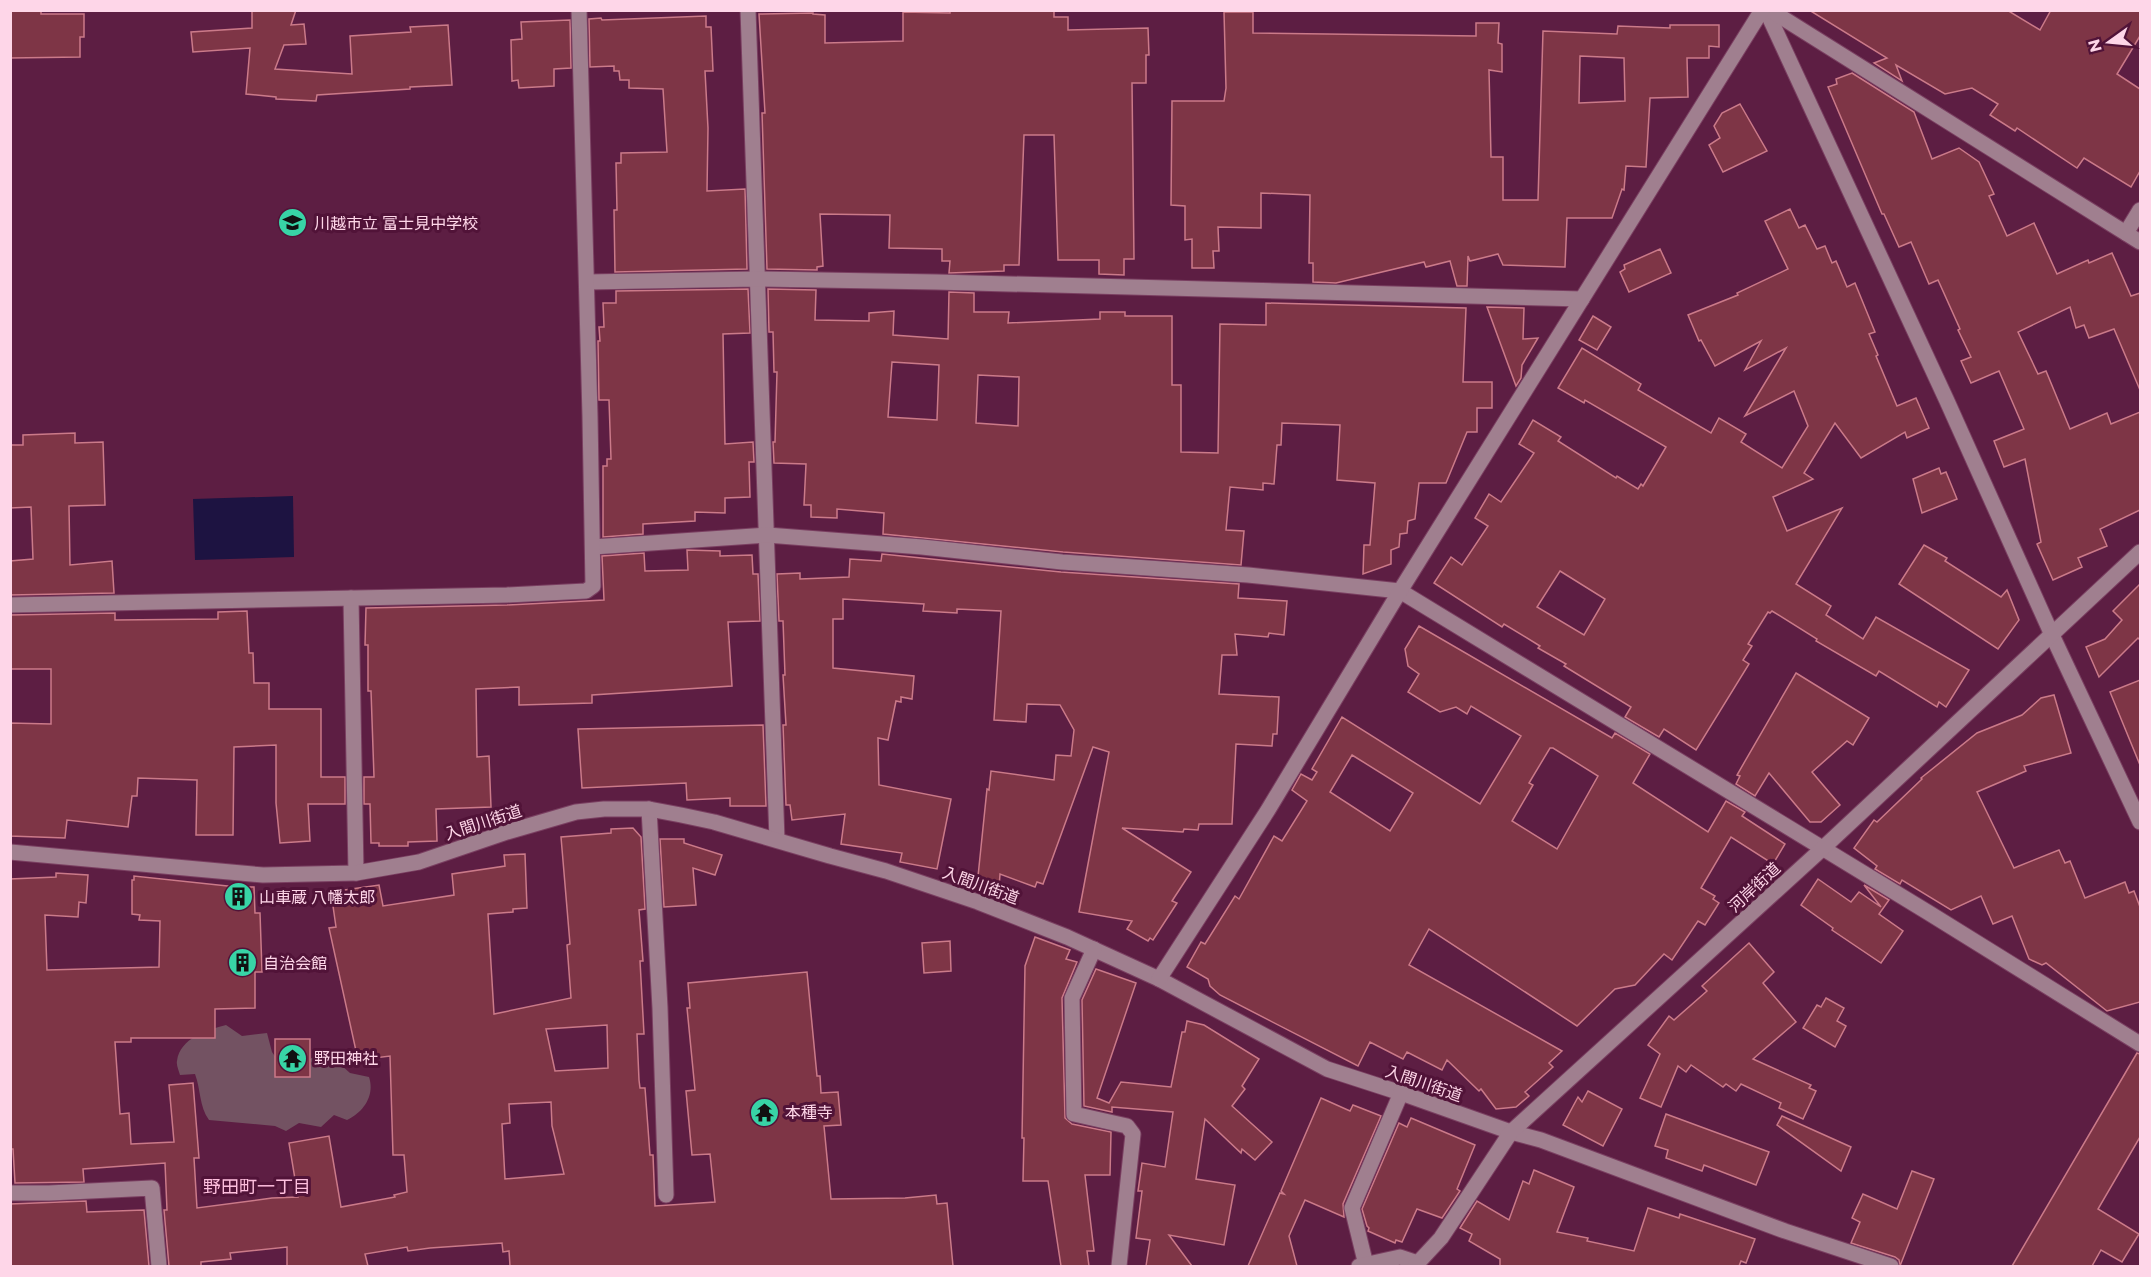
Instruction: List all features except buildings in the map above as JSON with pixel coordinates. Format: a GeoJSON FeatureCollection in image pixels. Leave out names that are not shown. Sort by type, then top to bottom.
{"type":"FeatureCollection","features":[{"type":"Feature","properties":{"kind":"street"},"geometry":{"type":"LineString","coordinates":[[10,605],[507,595],[586,591],[593,586],[579,10]]}},
{"type":"Feature","properties":{"kind":"street"},"geometry":{"type":"LineString","coordinates":[[748,10],[777,840]]}},
{"type":"Feature","properties":{"kind":"street"},"geometry":{"type":"LineString","coordinates":[[1766,10],[2140,242]]}},
{"type":"Feature","properties":{"kind":"street"},"geometry":{"type":"LineString","coordinates":[[1159,979],[1269,810],[1400,591],[1766,10]]}},
{"type":"Feature","properties":{"kind":"street"},"geometry":{"type":"LineString","coordinates":[[1766,10],[2140,822]]}},
{"type":"Feature","properties":{"kind":"street"},"geometry":{"type":"LineString","coordinates":[[2126,232],[2140,210]]}},
{"type":"Feature","properties":{"kind":"street"},"geometry":{"type":"LineString","coordinates":[[586,282],[756,279],[1582,299]]}},
{"type":"Feature","properties":{"kind":"street"},"geometry":{"type":"LineString","coordinates":[[593,548],[766,535],[922,547],[1062,562],[1248,575],[1400,591],[2140,1044]]}},
{"type":"Feature","properties":{"kind":"street","name":"河岸街道"},"geometry":{"type":"LineString","coordinates":[[1417,1265],[1441,1238],[1511,1132],[1822,849],[2140,552]]}},
{"type":"Feature","properties":{"kind":"street"},"geometry":{"type":"LineString","coordinates":[[351,598],[356,873]]}},
{"type":"Feature","properties":{"kind":"street","name":"入間川街道"},"geometry":{"type":"LineString","coordinates":[[10,852],[263,875],[356,873],[418,861],[576,812],[604,809],[649,809],[714,822],[886,871],[978,902],[1159,979],[1327,1070],[1541,1140],[1785,1232],[1891,1266]]}},
{"type":"Feature","properties":{"kind":"street"},"geometry":{"type":"LineString","coordinates":[[649,809],[660,1008],[666,1195]]}},
{"type":"Feature","properties":{"kind":"street"},"geometry":{"type":"LineString","coordinates":[[1094,950],[1072,998],[1074,1114],[1127,1126],[1133,1134],[1119,1266]]}},
{"type":"Feature","properties":{"kind":"street"},"geometry":{"type":"LineString","coordinates":[[1401,1093],[1352,1208],[1362,1266],[1400,1257],[1417,1265]]}},
{"type":"Feature","properties":{"kind":"street"},"geometry":{"type":"LineString","coordinates":[[10,1193],[152,1188],[159,1266]]}},
{"type":"Feature","properties":{"kind":"shaded area"},"geometry":{"type":"Polygon","coordinates":[[[293,496],[294,557],[195,560],[193,499],[293,496]]]}},
{"type":"Feature","properties":{"kind":"shaded area"},"geometry":{"type":"Polygon","coordinates":[[[226,1025],[242,1036],[267,1033],[272,1052],[281,1065],[304,1064],[323,1049],[350,1073],[369,1077],[370,1090],[367,1102],[347,1120],[334,1115],[321,1127],[299,1123],[286,1131],[275,1126],[209,1120],[203,1109],[195,1074],[180,1075],[177,1061],[183,1046],[189,1041],[196,1036],[226,1025]]]}},
{"type":"Feature","properties":{"kind":"place","name":"川越市立 富士見中学校"},"geometry":{"type":"Point","coordinates":[293,223]}},
{"type":"Feature","properties":{"kind":"place","name":"山車蔵 八幡太郎"},"geometry":{"type":"Point","coordinates":[238,897]}},
{"type":"Feature","properties":{"kind":"place","name":"自治会館"},"geometry":{"type":"Point","coordinates":[242,963]}},
{"type":"Feature","properties":{"kind":"place","name":"野田神社"},"geometry":{"type":"Point","coordinates":[293,1058]}},
{"type":"Feature","properties":{"kind":"place","name":"本種寺"},"geometry":{"type":"Point","coordinates":[764,1112]}},
{"type":"Feature","properties":{"kind":"district","name":"野田町一丁目"},"geometry":{"type":"Point","coordinates":[257,1187]}}]}
